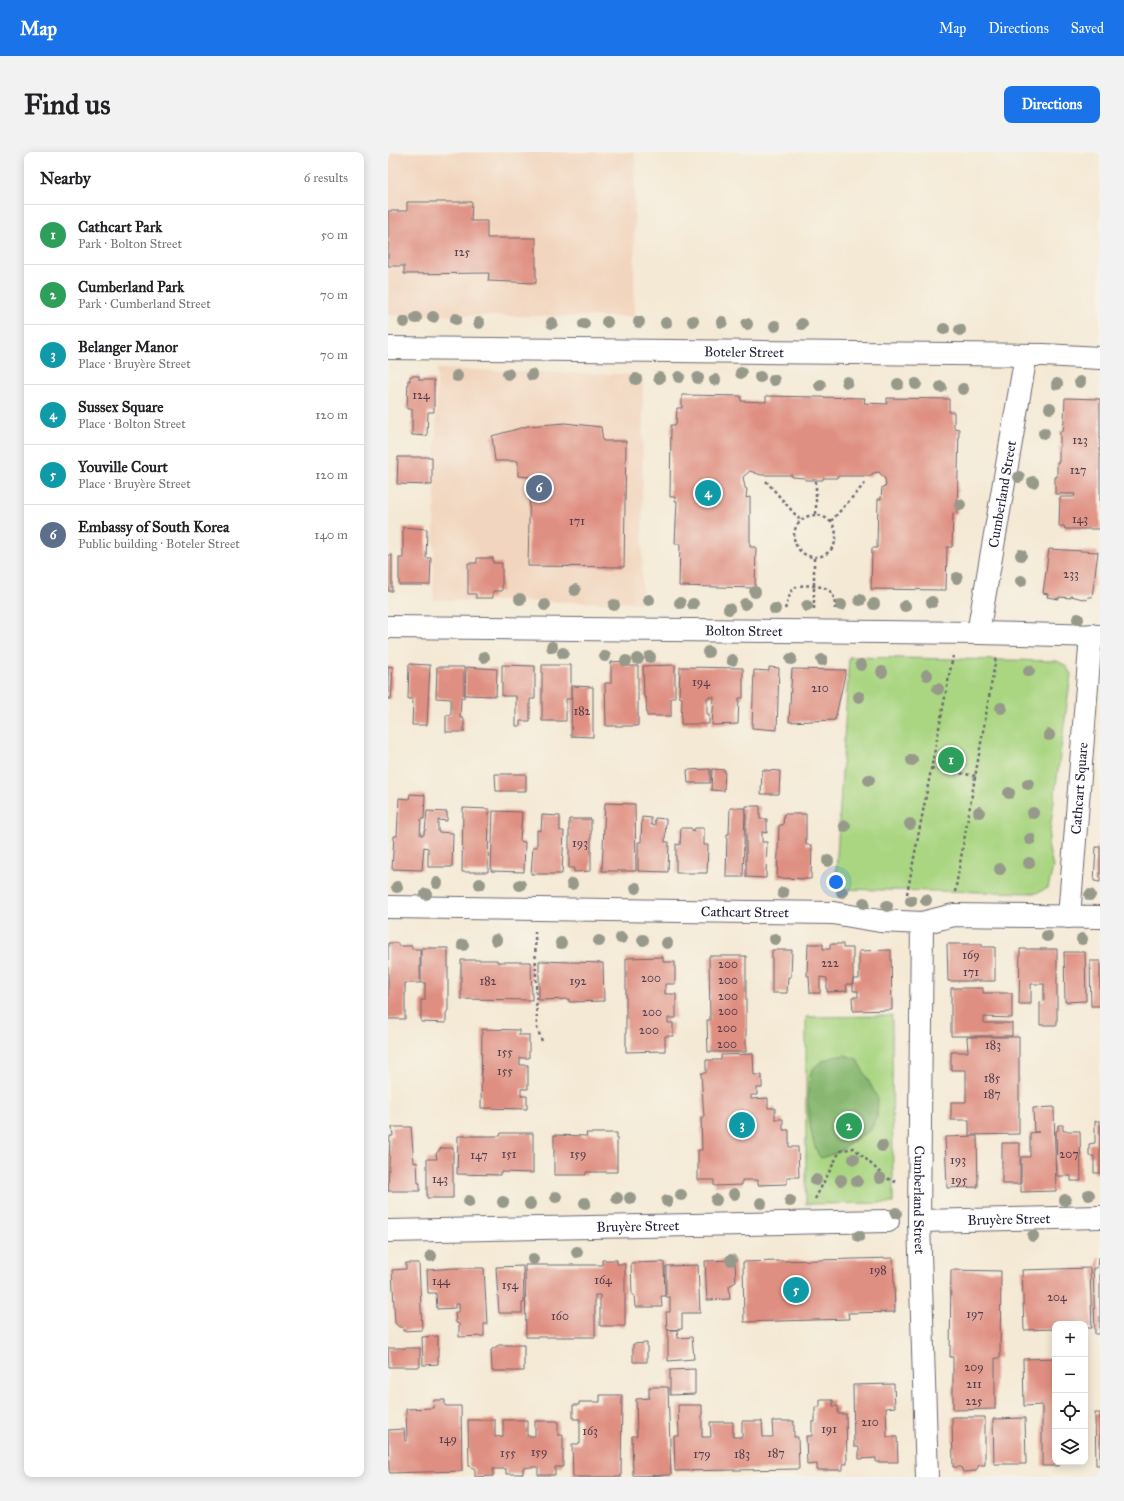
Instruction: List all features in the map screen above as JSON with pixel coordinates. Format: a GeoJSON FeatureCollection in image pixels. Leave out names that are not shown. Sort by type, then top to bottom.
{"type":"FeatureCollection","features":[{"type":"Feature","properties":{"kind":"street","name":"Boteler Street"},"geometry":{"type":"LineString","coordinates":[[388,348],[1026,355],[1100,358]]}},
{"type":"Feature","properties":{"kind":"street","name":"Cumberland Street"},"geometry":{"type":"LineString","coordinates":[[978,633],[1026,355]]}},
{"type":"Feature","properties":{"kind":"street","name":"Bolton Street"},"geometry":{"type":"LineString","coordinates":[[388,627],[978,633],[1095,636]]}},
{"type":"Feature","properties":{"kind":"street","name":"Cathcart Square"},"geometry":{"type":"LineString","coordinates":[[1069,916],[1095,636]]}},
{"type":"Feature","properties":{"kind":"street","name":"Cathcart Street"},"geometry":{"type":"LineString","coordinates":[[388,906],[834,913],[880,921],[922,923],[954,915],[1100,917]]}},
{"type":"Feature","properties":{"kind":"street","name":"Cumberland Street"},"geometry":{"type":"LineString","coordinates":[[922,923],[919,1221],[927,1477]]}},
{"type":"Feature","properties":{"kind":"street","name":"Bruyère Street"},"geometry":{"type":"LineString","coordinates":[[919,1221],[1100,1217]]}},
{"type":"Feature","properties":{"kind":"street","name":"Bruyère Street"},"geometry":{"type":"LineString","coordinates":[[388,1231],[888,1222]]}},
{"type":"Feature","properties":{"kind":"path"},"geometry":{"type":"LineString","coordinates":[[766,480],[800,520]]}},
{"type":"Feature","properties":{"kind":"path"},"geometry":{"type":"LineString","coordinates":[[816,480],[816,514]]}},
{"type":"Feature","properties":{"kind":"path"},"geometry":{"type":"LineString","coordinates":[[830,521],[867,481]]}},
{"type":"Feature","properties":{"kind":"path"},"geometry":{"type":"LineString","coordinates":[[816,514],[824,516],[830,521],[835,528],[837,536],[835,545],[830,552],[823,556],[814,558],[806,556],[795,544],[793,535],[795,527],[800,520],[807,516],[816,514]]}},
{"type":"Feature","properties":{"kind":"path"},"geometry":{"type":"LineString","coordinates":[[814,558],[814,632]]}},
{"type":"Feature","properties":{"kind":"path"},"geometry":{"type":"LineString","coordinates":[[785,611],[792,589],[800,585],[824,586],[832,592],[835,600],[835,612]]}},
{"type":"Feature","properties":{"kind":"path"},"geometry":{"type":"LineString","coordinates":[[907,894],[953,656]]}},
{"type":"Feature","properties":{"kind":"path"},"geometry":{"type":"LineString","coordinates":[[955,896],[996,656]]}},
{"type":"Feature","properties":{"kind":"path"},"geometry":{"type":"LineString","coordinates":[[931,768],[976,776]]}},
{"type":"Feature","properties":{"kind":"path"},"geometry":{"type":"LineString","coordinates":[[535,909],[537,1028],[542,1041]]}},
{"type":"Feature","properties":{"kind":"path"},"geometry":{"type":"LineString","coordinates":[[811,1223],[811,1208],[840,1151],[854,1148],[886,1178],[899,1183],[919,1184]]}},
{"type":"Feature","properties":{"kind":"shaded area"},"geometry":{"type":"Polygon","coordinates":[[[388,152],[635,152],[634,317],[388,315],[388,152]]]}},
{"type":"Feature","properties":{"kind":"shaded area"},"geometry":{"type":"Polygon","coordinates":[[[437,369],[643,375],[642,603],[433,600],[437,369]]]}},
{"type":"Feature","properties":{"kind":"green space"},"geometry":{"type":"Polygon","coordinates":[[[849,657],[1057,661],[1065,665],[1071,674],[1048,845],[1053,867],[1048,888],[1036,893],[835,889],[849,657]]]}},
{"type":"Feature","properties":{"kind":"green space"},"geometry":{"type":"Polygon","coordinates":[[[892,1016],[893,1203],[806,1204],[806,1017],[892,1016]]]}},
{"type":"Feature","properties":{"kind":"green space"},"geometry":{"type":"Polygon","coordinates":[[[845,1055],[857,1059],[878,1099],[877,1117],[870,1131],[856,1139],[839,1152],[821,1158],[817,1152],[811,1130],[808,1104],[809,1081],[813,1069],[821,1062],[830,1058],[845,1055]]]}},
{"type":"Feature","properties":{"kind":"building"},"geometry":{"type":"Polygon","coordinates":[[[407,202],[472,202],[471,221],[487,221],[487,238],[536,238],[536,283],[488,281],[489,273],[404,274],[404,266],[388,266],[388,211],[407,211],[407,202]]]}},
{"type":"Feature","properties":{"kind":"building"},"geometry":{"type":"Polygon","coordinates":[[[410,376],[419,376],[419,380],[434,380],[434,412],[428,412],[427,436],[412,435],[412,409],[407,409],[408,380],[410,381],[410,376]]]}},
{"type":"Feature","properties":{"kind":"building"},"geometry":{"type":"Polygon","coordinates":[[[682,395],[741,396],[741,401],[766,402],[766,396],[865,398],[864,403],[887,404],[887,398],[949,399],[949,412],[954,412],[954,428],[959,429],[957,514],[953,513],[952,547],[947,547],[946,590],[871,589],[872,548],[877,548],[878,499],[881,499],[882,487],[886,486],[885,479],[879,472],[873,473],[871,476],[837,476],[837,478],[823,478],[823,480],[805,480],[805,478],[792,477],[792,475],[761,475],[750,471],[743,477],[745,488],[747,489],[746,498],[750,497],[750,547],[756,547],[755,588],[679,586],[680,544],[675,544],[677,501],[675,501],[675,497],[670,497],[671,425],[676,425],[677,408],[682,408],[682,395]]]}},
{"type":"Feature","properties":{"kind":"building"},"geometry":{"type":"Polygon","coordinates":[[[1065,398],[1100,399],[1100,529],[1065,529],[1064,526],[1059,526],[1060,497],[1074,497],[1075,494],[1055,494],[1055,477],[1057,477],[1057,462],[1059,462],[1060,431],[1063,431],[1065,398]]]}},
{"type":"Feature","properties":{"kind":"building"},"geometry":{"type":"Polygon","coordinates":[[[565,423],[601,427],[603,441],[626,441],[624,567],[528,566],[530,477],[518,476],[518,461],[495,461],[492,436],[528,426],[565,423]]]}},
{"type":"Feature","properties":{"kind":"building"},"geometry":{"type":"Polygon","coordinates":[[[398,457],[432,457],[432,485],[397,484],[398,457]]]}},
{"type":"Feature","properties":{"kind":"building"},"geometry":{"type":"Polygon","coordinates":[[[403,527],[427,529],[426,558],[431,558],[430,585],[399,585],[399,558],[403,558],[403,527]]]}},
{"type":"Feature","properties":{"kind":"building"},"geometry":{"type":"Polygon","coordinates":[[[1049,549],[1098,552],[1092,597],[1088,597],[1087,600],[1071,596],[1071,598],[1059,597],[1059,599],[1047,597],[1048,594],[1043,593],[1049,549]]]}},
{"type":"Feature","properties":{"kind":"building"},"geometry":{"type":"Polygon","coordinates":[[[392,555],[392,591],[388,591],[388,556],[392,555]]]}},
{"type":"Feature","properties":{"kind":"building"},"geometry":{"type":"Polygon","coordinates":[[[477,558],[493,558],[493,563],[502,563],[502,591],[493,591],[493,598],[476,598],[476,594],[468,594],[468,563],[477,563],[477,558]]]}},
{"type":"Feature","properties":{"kind":"building"},"geometry":{"type":"Polygon","coordinates":[[[626,661],[626,666],[638,666],[638,726],[606,726],[605,683],[611,683],[611,662],[626,661]]]}},
{"type":"Feature","properties":{"kind":"building"},"geometry":{"type":"Polygon","coordinates":[[[409,664],[430,665],[427,725],[412,725],[413,699],[408,699],[409,664]]]}},
{"type":"Feature","properties":{"kind":"building"},"geometry":{"type":"Polygon","coordinates":[[[502,665],[535,666],[535,699],[530,699],[530,721],[520,721],[520,726],[516,726],[516,696],[502,696],[502,665]]]}},
{"type":"Feature","properties":{"kind":"building"},"geometry":{"type":"Polygon","coordinates":[[[542,665],[571,665],[571,699],[566,699],[566,721],[542,721],[542,665]]]}},
{"type":"Feature","properties":{"kind":"building"},"geometry":{"type":"Polygon","coordinates":[[[675,665],[675,698],[671,698],[671,716],[647,716],[646,697],[644,697],[643,666],[675,665]]]}},
{"type":"Feature","properties":{"kind":"building"},"geometry":{"type":"Polygon","coordinates":[[[388,666],[393,667],[391,699],[388,699],[388,666]]]}},
{"type":"Feature","properties":{"kind":"building"},"geometry":{"type":"Polygon","coordinates":[[[437,667],[464,667],[464,699],[461,697],[460,718],[464,718],[464,732],[446,732],[446,715],[451,715],[451,699],[436,698],[437,667]]]}},
{"type":"Feature","properties":{"kind":"building"},"geometry":{"type":"Polygon","coordinates":[[[466,667],[497,669],[496,696],[465,695],[466,667]]]}},
{"type":"Feature","properties":{"kind":"building"},"geometry":{"type":"Polygon","coordinates":[[[680,667],[743,668],[743,698],[739,698],[738,724],[712,725],[714,697],[709,697],[710,698],[707,698],[707,714],[709,714],[709,724],[681,724],[682,698],[679,697],[680,667]]]}},
{"type":"Feature","properties":{"kind":"building"},"geometry":{"type":"Polygon","coordinates":[[[769,667],[779,668],[777,730],[752,728],[754,670],[769,671],[769,667]]]}},
{"type":"Feature","properties":{"kind":"building"},"geometry":{"type":"Polygon","coordinates":[[[792,669],[846,670],[835,720],[789,722],[792,669]]]}},
{"type":"Feature","properties":{"kind":"building"},"geometry":{"type":"Polygon","coordinates":[[[572,686],[593,687],[593,737],[571,736],[572,686]]]}},
{"type":"Feature","properties":{"kind":"building"},"geometry":{"type":"Polygon","coordinates":[[[710,769],[710,783],[688,783],[687,770],[710,769]]]}},
{"type":"Feature","properties":{"kind":"building"},"geometry":{"type":"Polygon","coordinates":[[[712,769],[725,770],[724,791],[711,790],[712,769]]]}},
{"type":"Feature","properties":{"kind":"building"},"geometry":{"type":"Polygon","coordinates":[[[762,770],[780,771],[779,794],[761,794],[762,770]]]}},
{"type":"Feature","properties":{"kind":"building"},"geometry":{"type":"Polygon","coordinates":[[[495,774],[526,774],[526,791],[496,791],[495,774]]]}},
{"type":"Feature","properties":{"kind":"building"},"geometry":{"type":"Polygon","coordinates":[[[410,794],[425,795],[424,819],[421,819],[420,835],[424,835],[427,811],[447,812],[447,821],[438,820],[438,832],[453,833],[452,867],[428,867],[428,848],[424,847],[422,870],[392,869],[394,836],[397,836],[399,798],[409,799],[410,794]]]}},
{"type":"Feature","properties":{"kind":"building"},"geometry":{"type":"Polygon","coordinates":[[[605,803],[635,804],[636,871],[602,871],[605,803]]]}},
{"type":"Feature","properties":{"kind":"building"},"geometry":{"type":"Polygon","coordinates":[[[746,806],[760,806],[760,819],[767,819],[767,833],[762,832],[762,842],[767,842],[766,878],[746,877],[746,806]]]}},
{"type":"Feature","properties":{"kind":"building"},"geometry":{"type":"Polygon","coordinates":[[[463,808],[489,809],[488,872],[462,872],[463,808]]]}},
{"type":"Feature","properties":{"kind":"building"},"geometry":{"type":"Polygon","coordinates":[[[730,808],[745,808],[743,877],[726,877],[727,834],[729,834],[730,808]]]}},
{"type":"Feature","properties":{"kind":"building"},"geometry":{"type":"Polygon","coordinates":[[[493,811],[522,812],[520,841],[525,842],[524,872],[491,871],[493,811]]]}},
{"type":"Feature","properties":{"kind":"building"},"geometry":{"type":"Polygon","coordinates":[[[784,814],[806,814],[806,845],[812,845],[811,879],[777,878],[779,825],[783,825],[784,814]]]}},
{"type":"Feature","properties":{"kind":"building"},"geometry":{"type":"Polygon","coordinates":[[[542,815],[560,816],[560,831],[564,831],[562,874],[531,874],[533,847],[537,847],[537,830],[541,831],[542,815]]]}},
{"type":"Feature","properties":{"kind":"building"},"geometry":{"type":"Polygon","coordinates":[[[642,817],[651,818],[651,825],[655,825],[655,818],[666,819],[665,842],[669,842],[668,872],[638,871],[638,842],[641,842],[642,817]]]}},
{"type":"Feature","properties":{"kind":"building"},"geometry":{"type":"Polygon","coordinates":[[[569,819],[591,819],[591,871],[574,872],[574,868],[569,868],[569,819]]]}},
{"type":"Feature","properties":{"kind":"building"},"geometry":{"type":"Polygon","coordinates":[[[681,828],[691,828],[693,831],[695,828],[704,828],[704,845],[708,845],[707,873],[676,873],[676,844],[680,845],[681,828]]]}},
{"type":"Feature","properties":{"kind":"building"},"geometry":{"type":"Polygon","coordinates":[[[1096,847],[1100,847],[1100,882],[1094,881],[1096,847]]]}},
{"type":"Feature","properties":{"kind":"building"},"geometry":{"type":"Polygon","coordinates":[[[388,943],[398,943],[398,946],[412,946],[412,949],[420,949],[420,983],[405,983],[405,1019],[388,1019],[388,943]]]}},
{"type":"Feature","properties":{"kind":"building"},"geometry":{"type":"Polygon","coordinates":[[[808,944],[823,944],[823,949],[830,949],[830,944],[843,944],[843,948],[853,948],[853,979],[852,984],[846,984],[847,991],[827,992],[827,978],[820,977],[820,993],[810,993],[809,976],[807,976],[808,944]]]}},
{"type":"Feature","properties":{"kind":"building"},"geometry":{"type":"Polygon","coordinates":[[[947,944],[982,944],[982,947],[995,947],[995,981],[948,981],[947,944]]]}},
{"type":"Feature","properties":{"kind":"building"},"geometry":{"type":"Polygon","coordinates":[[[421,948],[448,948],[448,1010],[446,1013],[446,1023],[421,1022],[421,1000],[425,1000],[425,983],[421,983],[421,948]]]}},
{"type":"Feature","properties":{"kind":"building"},"geometry":{"type":"Polygon","coordinates":[[[1020,949],[1057,949],[1057,1025],[1040,1025],[1040,1002],[1044,1001],[1044,984],[1031,984],[1031,1004],[1019,1004],[1020,949]]]}},
{"type":"Feature","properties":{"kind":"building"},"geometry":{"type":"Polygon","coordinates":[[[772,950],[792,950],[791,977],[788,977],[787,993],[772,993],[772,950]]]}},
{"type":"Feature","properties":{"kind":"building"},"geometry":{"type":"Polygon","coordinates":[[[891,950],[892,1010],[853,1011],[852,997],[858,997],[858,991],[853,991],[853,979],[859,979],[859,951],[891,950]]]}},
{"type":"Feature","properties":{"kind":"building"},"geometry":{"type":"Polygon","coordinates":[[[1064,952],[1085,952],[1086,1001],[1065,1002],[1064,952]]]}},
{"type":"Feature","properties":{"kind":"building"},"geometry":{"type":"Polygon","coordinates":[[[709,956],[746,956],[746,1052],[708,1052],[707,1020],[710,1020],[709,956]]]}},
{"type":"Feature","properties":{"kind":"building"},"geometry":{"type":"Polygon","coordinates":[[[663,957],[663,962],[675,962],[675,984],[665,984],[665,994],[676,994],[676,1018],[668,1018],[668,1023],[673,1023],[673,1036],[665,1036],[665,1051],[626,1052],[626,958],[663,957]]]}},
{"type":"Feature","properties":{"kind":"building"},"geometry":{"type":"Polygon","coordinates":[[[461,960],[531,962],[532,1000],[461,999],[461,960]]]}},
{"type":"Feature","properties":{"kind":"building"},"geometry":{"type":"Polygon","coordinates":[[[539,961],[603,963],[604,1001],[569,1002],[569,999],[539,1000],[539,961]]]}},
{"type":"Feature","properties":{"kind":"building"},"geometry":{"type":"Polygon","coordinates":[[[1090,961],[1100,961],[1100,1006],[1091,1006],[1090,961]]]}},
{"type":"Feature","properties":{"kind":"building"},"geometry":{"type":"Polygon","coordinates":[[[951,988],[983,988],[983,993],[1012,993],[1012,1018],[984,1017],[984,1023],[1012,1023],[1012,1036],[951,1036],[951,988]]]}},
{"type":"Feature","properties":{"kind":"building"},"geometry":{"type":"Polygon","coordinates":[[[482,1029],[519,1030],[519,1035],[529,1035],[529,1058],[520,1058],[520,1065],[528,1065],[528,1089],[521,1089],[521,1096],[527,1096],[527,1109],[481,1108],[482,1029]]]}},
{"type":"Feature","properties":{"kind":"building"},"geometry":{"type":"Polygon","coordinates":[[[967,1037],[1019,1037],[1019,1134],[969,1135],[969,1120],[951,1120],[951,1102],[966,1102],[966,1070],[951,1070],[951,1052],[968,1052],[967,1037]]]}},
{"type":"Feature","properties":{"kind":"building"},"geometry":{"type":"Polygon","coordinates":[[[753,1054],[754,1075],[762,1075],[762,1088],[757,1088],[757,1095],[751,1095],[751,1099],[768,1098],[768,1108],[775,1108],[775,1119],[783,1119],[783,1130],[789,1130],[789,1147],[798,1147],[799,1177],[787,1177],[787,1184],[758,1185],[758,1180],[742,1180],[742,1185],[714,1186],[714,1180],[698,1180],[698,1150],[702,1150],[701,1117],[704,1117],[701,1073],[706,1073],[706,1060],[721,1060],[721,1055],[753,1054]]]}},
{"type":"Feature","properties":{"kind":"building"},"geometry":{"type":"Polygon","coordinates":[[[1054,1107],[1056,1191],[1021,1192],[1021,1157],[1030,1157],[1030,1133],[1039,1132],[1034,1132],[1033,1108],[1054,1107]]]}},
{"type":"Feature","properties":{"kind":"building"},"geometry":{"type":"Polygon","coordinates":[[[1095,1121],[1100,1121],[1100,1173],[1094,1173],[1094,1156],[1089,1156],[1089,1144],[1095,1143],[1095,1121]]]}},
{"type":"Feature","properties":{"kind":"building"},"geometry":{"type":"Polygon","coordinates":[[[1058,1125],[1063,1125],[1063,1131],[1080,1131],[1081,1181],[1071,1181],[1071,1176],[1057,1176],[1056,1131],[1058,1130],[1058,1125]]]}},
{"type":"Feature","properties":{"kind":"building"},"geometry":{"type":"Polygon","coordinates":[[[392,1127],[411,1127],[414,1163],[417,1162],[420,1191],[388,1191],[390,1136],[393,1136],[392,1127]]]}},
{"type":"Feature","properties":{"kind":"building"},"geometry":{"type":"Polygon","coordinates":[[[501,1133],[533,1133],[533,1173],[500,1172],[500,1175],[457,1174],[458,1136],[500,1136],[501,1133]]]}},
{"type":"Feature","properties":{"kind":"building"},"geometry":{"type":"Polygon","coordinates":[[[586,1133],[617,1133],[617,1172],[586,1172],[586,1175],[554,1175],[554,1135],[587,1136],[586,1133]]]}},
{"type":"Feature","properties":{"kind":"building"},"geometry":{"type":"Polygon","coordinates":[[[977,1136],[978,1187],[947,1188],[945,1137],[977,1136]]]}},
{"type":"Feature","properties":{"kind":"building"},"geometry":{"type":"Polygon","coordinates":[[[1002,1143],[1020,1143],[1020,1184],[1002,1184],[1002,1143]]]}},
{"type":"Feature","properties":{"kind":"building"},"geometry":{"type":"Polygon","coordinates":[[[441,1148],[453,1148],[453,1198],[427,1198],[427,1159],[437,1159],[436,1154],[441,1148]]]}},
{"type":"Feature","properties":{"kind":"building"},"geometry":{"type":"Polygon","coordinates":[[[893,1258],[895,1312],[848,1313],[849,1319],[744,1322],[743,1262],[893,1258]]]}},
{"type":"Feature","properties":{"kind":"building"},"geometry":{"type":"Polygon","coordinates":[[[1098,1258],[1100,1258],[1100,1334],[1095,1334],[1093,1268],[1097,1268],[1098,1258]]]}},
{"type":"Feature","properties":{"kind":"building"},"geometry":{"type":"Polygon","coordinates":[[[602,1260],[617,1260],[617,1264],[625,1264],[625,1326],[600,1326],[600,1295],[595,1295],[595,1337],[526,1337],[525,1265],[602,1265],[602,1260]]]}},
{"type":"Feature","properties":{"kind":"building"},"geometry":{"type":"Polygon","coordinates":[[[735,1260],[736,1282],[729,1286],[730,1299],[707,1300],[705,1261],[735,1260]]]}},
{"type":"Feature","properties":{"kind":"building"},"geometry":{"type":"Polygon","coordinates":[[[664,1262],[665,1296],[661,1296],[662,1307],[635,1307],[634,1295],[632,1295],[631,1263],[664,1262]]]}},
{"type":"Feature","properties":{"kind":"building"},"geometry":{"type":"Polygon","coordinates":[[[406,1263],[419,1263],[422,1330],[403,1331],[403,1327],[399,1327],[395,1323],[392,1270],[406,1269],[406,1263]]]}},
{"type":"Feature","properties":{"kind":"building"},"geometry":{"type":"Polygon","coordinates":[[[698,1265],[700,1313],[682,1313],[682,1329],[667,1330],[666,1312],[670,1312],[670,1297],[666,1297],[666,1266],[698,1265]]]}},
{"type":"Feature","properties":{"kind":"building"},"geometry":{"type":"Polygon","coordinates":[[[523,1266],[524,1303],[522,1303],[522,1313],[499,1313],[496,1267],[523,1266]]]}},
{"type":"Feature","properties":{"kind":"building"},"geometry":{"type":"Polygon","coordinates":[[[484,1268],[487,1324],[484,1324],[484,1336],[459,1337],[459,1324],[456,1323],[455,1312],[459,1312],[459,1304],[455,1304],[455,1308],[437,1309],[436,1293],[428,1293],[427,1270],[484,1268]]]}},
{"type":"Feature","properties":{"kind":"building"},"geometry":{"type":"Polygon","coordinates":[[[1090,1268],[1092,1328],[1088,1328],[1088,1321],[1052,1321],[1052,1329],[1024,1330],[1022,1270],[1090,1268]]]}},
{"type":"Feature","properties":{"kind":"building"},"geometry":{"type":"Polygon","coordinates":[[[951,1270],[1001,1271],[1000,1358],[995,1358],[995,1409],[953,1410],[953,1357],[950,1357],[951,1270]]]}},
{"type":"Feature","properties":{"kind":"building"},"geometry":{"type":"Polygon","coordinates":[[[668,1330],[677,1330],[678,1338],[692,1337],[694,1359],[668,1361],[668,1330]]]}},
{"type":"Feature","properties":{"kind":"building"},"geometry":{"type":"Polygon","coordinates":[[[438,1336],[438,1364],[423,1365],[422,1337],[438,1336]]]}},
{"type":"Feature","properties":{"kind":"building"},"geometry":{"type":"Polygon","coordinates":[[[647,1343],[647,1362],[633,1362],[633,1344],[647,1343]]]}},
{"type":"Feature","properties":{"kind":"building"},"geometry":{"type":"Polygon","coordinates":[[[499,1345],[524,1345],[524,1371],[492,1371],[491,1350],[499,1345]]]}},
{"type":"Feature","properties":{"kind":"building"},"geometry":{"type":"Polygon","coordinates":[[[388,1348],[420,1348],[420,1367],[389,1367],[388,1348]]]}},
{"type":"Feature","properties":{"kind":"building"},"geometry":{"type":"Polygon","coordinates":[[[1052,1358],[1052,1465],[1059,1466],[1042,1466],[1042,1405],[1024,1406],[1023,1359],[1052,1358]]]}},
{"type":"Feature","properties":{"kind":"building"},"geometry":{"type":"Polygon","coordinates":[[[695,1369],[695,1394],[670,1395],[670,1370],[695,1369]]]}},
{"type":"Feature","properties":{"kind":"building"},"geometry":{"type":"Polygon","coordinates":[[[894,1384],[895,1407],[886,1408],[887,1437],[897,1437],[898,1462],[876,1462],[876,1458],[859,1459],[859,1447],[854,1447],[853,1385],[894,1384]]]}},
{"type":"Feature","properties":{"kind":"building"},"geometry":{"type":"Polygon","coordinates":[[[649,1387],[668,1387],[671,1475],[633,1476],[632,1436],[637,1436],[636,1399],[649,1398],[649,1387]]]}},
{"type":"Feature","properties":{"kind":"building"},"geometry":{"type":"Polygon","coordinates":[[[600,1395],[622,1395],[621,1477],[573,1477],[572,1444],[580,1444],[580,1419],[573,1419],[573,1405],[579,1405],[579,1402],[600,1402],[600,1395]]]}},
{"type":"Feature","properties":{"kind":"building"},"geometry":{"type":"Polygon","coordinates":[[[434,1400],[445,1400],[445,1406],[461,1406],[462,1471],[389,1473],[388,1430],[404,1429],[405,1441],[407,1441],[406,1409],[433,1408],[434,1400]]]}},
{"type":"Feature","properties":{"kind":"building"},"geometry":{"type":"Polygon","coordinates":[[[820,1400],[833,1400],[833,1406],[838,1406],[838,1414],[846,1414],[847,1464],[843,1464],[843,1470],[817,1470],[817,1464],[807,1465],[806,1436],[812,1436],[812,1422],[815,1422],[815,1407],[820,1407],[820,1400]]]}},
{"type":"Feature","properties":{"kind":"building"},"geometry":{"type":"Polygon","coordinates":[[[678,1405],[702,1405],[702,1437],[711,1437],[710,1422],[733,1422],[733,1437],[742,1437],[742,1421],[762,1421],[763,1437],[773,1437],[772,1421],[794,1421],[794,1437],[798,1437],[799,1469],[675,1471],[674,1436],[679,1436],[678,1405]]]}},
{"type":"Feature","properties":{"kind":"building"},"geometry":{"type":"Polygon","coordinates":[[[1095,1413],[1100,1413],[1100,1465],[1096,1465],[1095,1413]]]}},
{"type":"Feature","properties":{"kind":"building"},"geometry":{"type":"Polygon","coordinates":[[[952,1417],[985,1417],[985,1465],[979,1465],[976,1471],[963,1472],[961,1467],[953,1467],[952,1417]]]}},
{"type":"Feature","properties":{"kind":"building"},"geometry":{"type":"Polygon","coordinates":[[[1025,1418],[1026,1464],[994,1464],[993,1419],[1025,1418]]]}},
{"type":"Feature","properties":{"kind":"building"},"geometry":{"type":"Polygon","coordinates":[[[468,1420],[495,1420],[495,1437],[503,1436],[503,1420],[527,1420],[527,1436],[535,1436],[535,1421],[558,1421],[558,1435],[563,1435],[563,1467],[555,1467],[555,1475],[538,1475],[538,1467],[531,1467],[523,1468],[523,1474],[506,1474],[506,1469],[493,1469],[493,1476],[475,1477],[475,1469],[469,1466],[468,1420]]]}},
{"type":"Feature","properties":{"kind":"place","name":"Embassy of South Korea"},"geometry":{"type":"Point","coordinates":[539,488]}},
{"type":"Feature","properties":{"kind":"place","name":"Sussex Square"},"geometry":{"type":"Point","coordinates":[708,493]}},
{"type":"Feature","properties":{"kind":"place","name":"Cathcart Park"},"geometry":{"type":"Point","coordinates":[951,760]}},
{"type":"Feature","properties":{"kind":"place","name":"Belanger Manor"},"geometry":{"type":"Point","coordinates":[742,1125]}},
{"type":"Feature","properties":{"kind":"place","name":"Cumberland Park"},"geometry":{"type":"Point","coordinates":[849,1126]}},
{"type":"Feature","properties":{"kind":"place","name":"Youville Court"},"geometry":{"type":"Point","coordinates":[796,1290]}}]}
